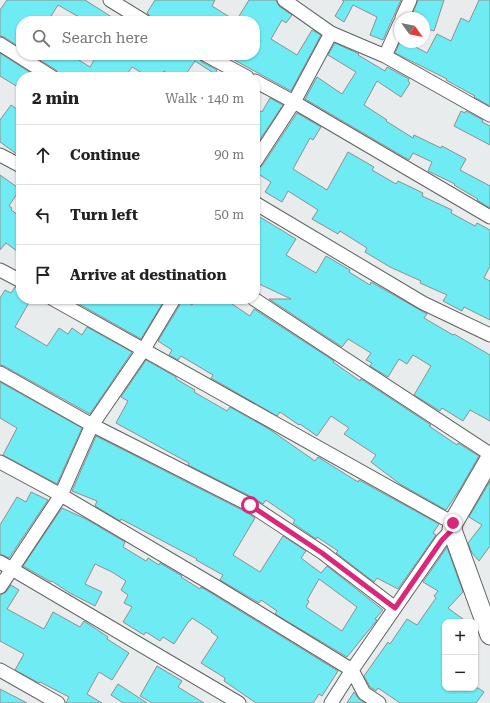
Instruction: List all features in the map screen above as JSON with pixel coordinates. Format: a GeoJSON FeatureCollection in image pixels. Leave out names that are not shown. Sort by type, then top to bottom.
{"type":"FeatureCollection","features":[{"type":"Feature","properties":{"kind":"street"},"geometry":{"type":"LineString","coordinates":[[110,0],[136,16]]}},
{"type":"Feature","properties":{"kind":"street"},"geometry":{"type":"LineString","coordinates":[[284,0],[331,33],[385,56],[490,115]]}},
{"type":"Feature","properties":{"kind":"street"},"geometry":{"type":"LineString","coordinates":[[405,12],[410,0]]}},
{"type":"Feature","properties":{"kind":"street"},"geometry":{"type":"LineString","coordinates":[[260,154],[294,102],[331,33]]}},
{"type":"Feature","properties":{"kind":"street"},"geometry":{"type":"LineString","coordinates":[[385,56],[394,36]]}},
{"type":"Feature","properties":{"kind":"street"},"geometry":{"type":"LineString","coordinates":[[0,44],[16,54]]}},
{"type":"Feature","properties":{"kind":"street"},"geometry":{"type":"LineString","coordinates":[[25,60],[44,72]]}},
{"type":"Feature","properties":{"kind":"street"},"geometry":{"type":"LineString","coordinates":[[215,60],[238,72]]}},
{"type":"Feature","properties":{"kind":"street"},"geometry":{"type":"LineString","coordinates":[[260,85],[294,102],[490,217]]}},
{"type":"Feature","properties":{"kind":"street"},"geometry":{"type":"LineString","coordinates":[[0,155],[16,163]]}},
{"type":"Feature","properties":{"kind":"street"},"geometry":{"type":"LineString","coordinates":[[260,206],[424,303],[490,335]]}},
{"type":"Feature","properties":{"kind":"street"},"geometry":{"type":"LineString","coordinates":[[0,270],[16,278]]}},
{"type":"Feature","properties":{"kind":"street"},"geometry":{"type":"LineString","coordinates":[[260,303],[490,454]]}},
{"type":"Feature","properties":{"kind":"street"},"geometry":{"type":"LineString","coordinates":[[63,304],[453,527],[490,635]]}},
{"type":"Feature","properties":{"kind":"street"},"geometry":{"type":"LineString","coordinates":[[0,587],[6,565],[61,495],[92,425],[144,349],[171,304]]}},
{"type":"Feature","properties":{"kind":"street"},"geometry":{"type":"LineString","coordinates":[[0,373],[92,425],[250,505],[322,553],[395,608]]}},
{"type":"Feature","properties":{"kind":"street"},"geometry":{"type":"LineString","coordinates":[[331,703],[352,670],[442,540],[453,527],[490,459]]}},
{"type":"Feature","properties":{"kind":"street"},"geometry":{"type":"LineString","coordinates":[[0,462],[61,495],[215,586],[352,670],[364,693],[379,703]]}},
{"type":"Feature","properties":{"kind":"street"},"geometry":{"type":"LineString","coordinates":[[6,565],[239,703]]}},
{"type":"Feature","properties":{"kind":"street"},"geometry":{"type":"LineString","coordinates":[[0,670],[58,703]]}},
{"type":"Feature","properties":{"kind":"building"},"geometry":{"type":"Polygon","coordinates":[[[7,0],[85,0],[110,16],[77,16],[58,5],[51,16],[16,16],[16,45],[0,36],[0,10],[7,0]]]}},
{"type":"Feature","properties":{"kind":"building"},"geometry":{"type":"Polygon","coordinates":[[[155,0],[215,0],[212,6],[228,16],[150,16],[147,13],[155,0]]]}},
{"type":"Feature","properties":{"kind":"building"},"geometry":{"type":"Polygon","coordinates":[[[249,0],[276,0],[279,6],[292,15],[286,23],[282,20],[271,39],[297,55],[312,30],[321,35],[291,91],[260,74],[260,72],[256,72],[234,60],[260,60],[260,16],[239,16],[249,0]]]}},
{"type":"Feature","properties":{"kind":"building"},"geometry":{"type":"Polygon","coordinates":[[[342,0],[401,0],[396,12],[394,12],[394,16],[383,40],[370,35],[377,17],[353,5],[344,22],[335,16],[344,1],[342,0]]]}},
{"type":"Feature","properties":{"kind":"building"},"geometry":{"type":"Polygon","coordinates":[[[418,0],[444,0],[434,31],[430,30],[430,12],[413,12],[418,0]]]}},
{"type":"Feature","properties":{"kind":"building"},"geometry":{"type":"Polygon","coordinates":[[[479,0],[490,0],[490,106],[446,80],[447,79],[395,53],[397,48],[417,48],[427,53],[437,34],[451,41],[461,18],[469,22],[479,0]]]}},
{"type":"Feature","properties":{"kind":"building"},"geometry":{"type":"Polygon","coordinates":[[[335,43],[359,54],[358,55],[385,71],[387,67],[409,79],[408,81],[410,83],[401,97],[377,81],[364,105],[413,138],[414,135],[441,148],[442,146],[466,159],[460,170],[490,186],[490,208],[454,185],[455,184],[428,171],[432,162],[413,153],[409,160],[305,99],[317,77],[342,94],[356,72],[328,55],[335,43]]]}},
{"type":"Feature","properties":{"kind":"building"},"geometry":{"type":"Polygon","coordinates":[[[0,53],[29,72],[16,72],[16,86],[0,76],[0,53]]]}},
{"type":"Feature","properties":{"kind":"building"},"geometry":{"type":"Polygon","coordinates":[[[40,60],[79,60],[90,67],[94,60],[200,60],[217,70],[216,72],[212,72],[195,61],[187,72],[140,72],[132,67],[128,72],[57,72],[40,60]]]}},
{"type":"Feature","properties":{"kind":"building"},"geometry":{"type":"Polygon","coordinates":[[[270,98],[283,105],[260,140],[260,111],[262,112],[270,98]]]}},
{"type":"Feature","properties":{"kind":"building"},"geometry":{"type":"Polygon","coordinates":[[[11,105],[16,108],[16,153],[0,142],[0,120],[11,105]]]}},
{"type":"Feature","properties":{"kind":"building"},"geometry":{"type":"Polygon","coordinates":[[[461,111],[465,113],[466,111],[483,120],[482,122],[490,126],[490,145],[454,126],[461,111]]]}},
{"type":"Feature","properties":{"kind":"building"},"geometry":{"type":"Polygon","coordinates":[[[297,113],[321,127],[313,140],[310,138],[293,169],[327,190],[348,152],[374,167],[372,170],[396,184],[398,181],[423,193],[422,196],[452,210],[451,213],[475,226],[477,223],[490,230],[490,266],[484,278],[490,281],[490,320],[464,307],[462,311],[443,301],[447,295],[390,267],[365,252],[367,248],[340,231],[338,234],[312,219],[318,210],[288,191],[282,202],[265,192],[271,182],[260,175],[260,167],[297,113]]]}},
{"type":"Feature","properties":{"kind":"building"},"geometry":{"type":"Polygon","coordinates":[[[0,175],[16,186],[16,195],[9,206],[12,208],[11,210],[16,214],[16,250],[6,243],[0,250],[0,175]]]}},
{"type":"Feature","properties":{"kind":"building"},"geometry":{"type":"Polygon","coordinates":[[[260,217],[296,239],[286,255],[316,273],[326,256],[350,270],[349,272],[370,285],[371,282],[427,314],[424,318],[490,355],[490,421],[470,410],[463,421],[442,408],[440,411],[414,395],[431,366],[413,355],[407,364],[399,359],[388,377],[370,366],[372,363],[366,360],[371,353],[348,339],[342,347],[269,299],[291,299],[260,284],[260,217]]]}},
{"type":"Feature","properties":{"kind":"building"},"geometry":{"type":"Polygon","coordinates":[[[16,287],[16,304],[28,304],[15,327],[47,346],[59,328],[68,334],[72,328],[82,335],[87,327],[132,352],[90,414],[0,365],[0,298],[5,290],[11,293],[16,287]]]}},
{"type":"Feature","properties":{"kind":"building"},"geometry":{"type":"Polygon","coordinates":[[[79,304],[162,304],[141,339],[79,304]]]}},
{"type":"Feature","properties":{"kind":"building"},"geometry":{"type":"Polygon","coordinates":[[[180,304],[232,304],[250,316],[254,309],[334,361],[333,362],[360,381],[361,379],[431,425],[429,426],[457,445],[458,443],[479,456],[446,510],[400,484],[371,462],[376,455],[344,434],[349,428],[331,416],[317,436],[280,412],[277,416],[211,378],[213,375],[181,356],[178,360],[169,355],[172,350],[158,341],[180,304]]]}},
{"type":"Feature","properties":{"kind":"building"},"geometry":{"type":"Polygon","coordinates":[[[146,360],[176,377],[176,379],[195,390],[194,392],[227,411],[230,407],[269,429],[315,461],[318,457],[358,482],[359,480],[439,524],[433,533],[436,535],[398,589],[377,578],[374,582],[336,553],[338,551],[317,537],[316,539],[293,523],[295,520],[266,500],[263,504],[188,465],[189,463],[116,423],[128,401],[121,397],[146,360]]]}},
{"type":"Feature","properties":{"kind":"building"},"geometry":{"type":"Polygon","coordinates":[[[0,382],[82,428],[57,484],[3,455],[17,428],[0,418],[0,382]]]}},
{"type":"Feature","properties":{"kind":"building"},"geometry":{"type":"Polygon","coordinates":[[[96,436],[246,512],[255,518],[233,555],[260,572],[283,536],[306,551],[301,558],[321,573],[327,566],[383,610],[375,619],[377,620],[347,657],[275,614],[277,611],[261,600],[259,603],[220,580],[223,575],[196,560],[197,559],[121,519],[120,521],[95,506],[97,501],[72,491],[96,436]],[[319,579],[307,600],[309,601],[306,607],[342,631],[357,607],[319,579]]]}},
{"type":"Feature","properties":{"kind":"building"},"geometry":{"type":"Polygon","coordinates":[[[490,481],[490,546],[479,561],[472,553],[468,543],[482,525],[469,517],[490,481]]]}},
{"type":"Feature","properties":{"kind":"building"},"geometry":{"type":"Polygon","coordinates":[[[31,492],[48,500],[9,558],[0,554],[0,525],[17,497],[26,502],[31,492]]]}},
{"type":"Feature","properties":{"kind":"building"},"geometry":{"type":"Polygon","coordinates":[[[62,508],[86,519],[125,542],[123,547],[146,561],[148,558],[159,565],[160,563],[200,589],[201,587],[338,671],[322,696],[319,694],[313,703],[256,703],[224,681],[225,678],[201,663],[218,637],[211,632],[212,631],[192,618],[174,644],[163,637],[160,641],[146,632],[144,635],[123,622],[132,607],[124,603],[128,595],[121,590],[126,581],[112,572],[95,564],[85,584],[102,592],[95,606],[23,566],[62,508]]]}},
{"type":"Feature","properties":{"kind":"building"},"geometry":{"type":"Polygon","coordinates":[[[447,547],[463,592],[448,608],[463,619],[442,619],[442,691],[478,691],[478,688],[484,692],[476,703],[400,703],[378,688],[376,691],[370,687],[364,676],[388,642],[390,644],[407,619],[417,625],[436,598],[434,596],[438,591],[423,582],[447,547]]]}},
{"type":"Feature","properties":{"kind":"building"},"geometry":{"type":"Polygon","coordinates":[[[11,585],[19,590],[7,609],[44,629],[53,612],[80,627],[84,621],[108,637],[107,639],[129,653],[112,680],[99,672],[87,694],[102,703],[66,703],[69,697],[15,670],[24,654],[0,641],[0,595],[6,592],[11,585]]]}},
{"type":"Feature","properties":{"kind":"building"},"geometry":{"type":"Polygon","coordinates":[[[157,666],[182,681],[178,687],[204,703],[152,703],[140,696],[157,666]]]}},
{"type":"Feature","properties":{"kind":"building"},"geometry":{"type":"Polygon","coordinates":[[[118,684],[147,703],[123,703],[111,695],[118,684]]]}},
{"type":"Feature","properties":{"kind":"building"},"geometry":{"type":"Polygon","coordinates":[[[0,689],[27,703],[0,703],[0,689]]]}},
{"type":"Feature","properties":{"kind":"building"},"geometry":{"type":"Polygon","coordinates":[[[354,692],[359,699],[365,703],[347,703],[354,692]]]}},
{"type":"Feature","properties":{"kind":"route"},"geometry":{"type":"LineString","coordinates":[[250,505],[322,553],[395,608],[442,540],[452,530],[453,523]]}}]}
